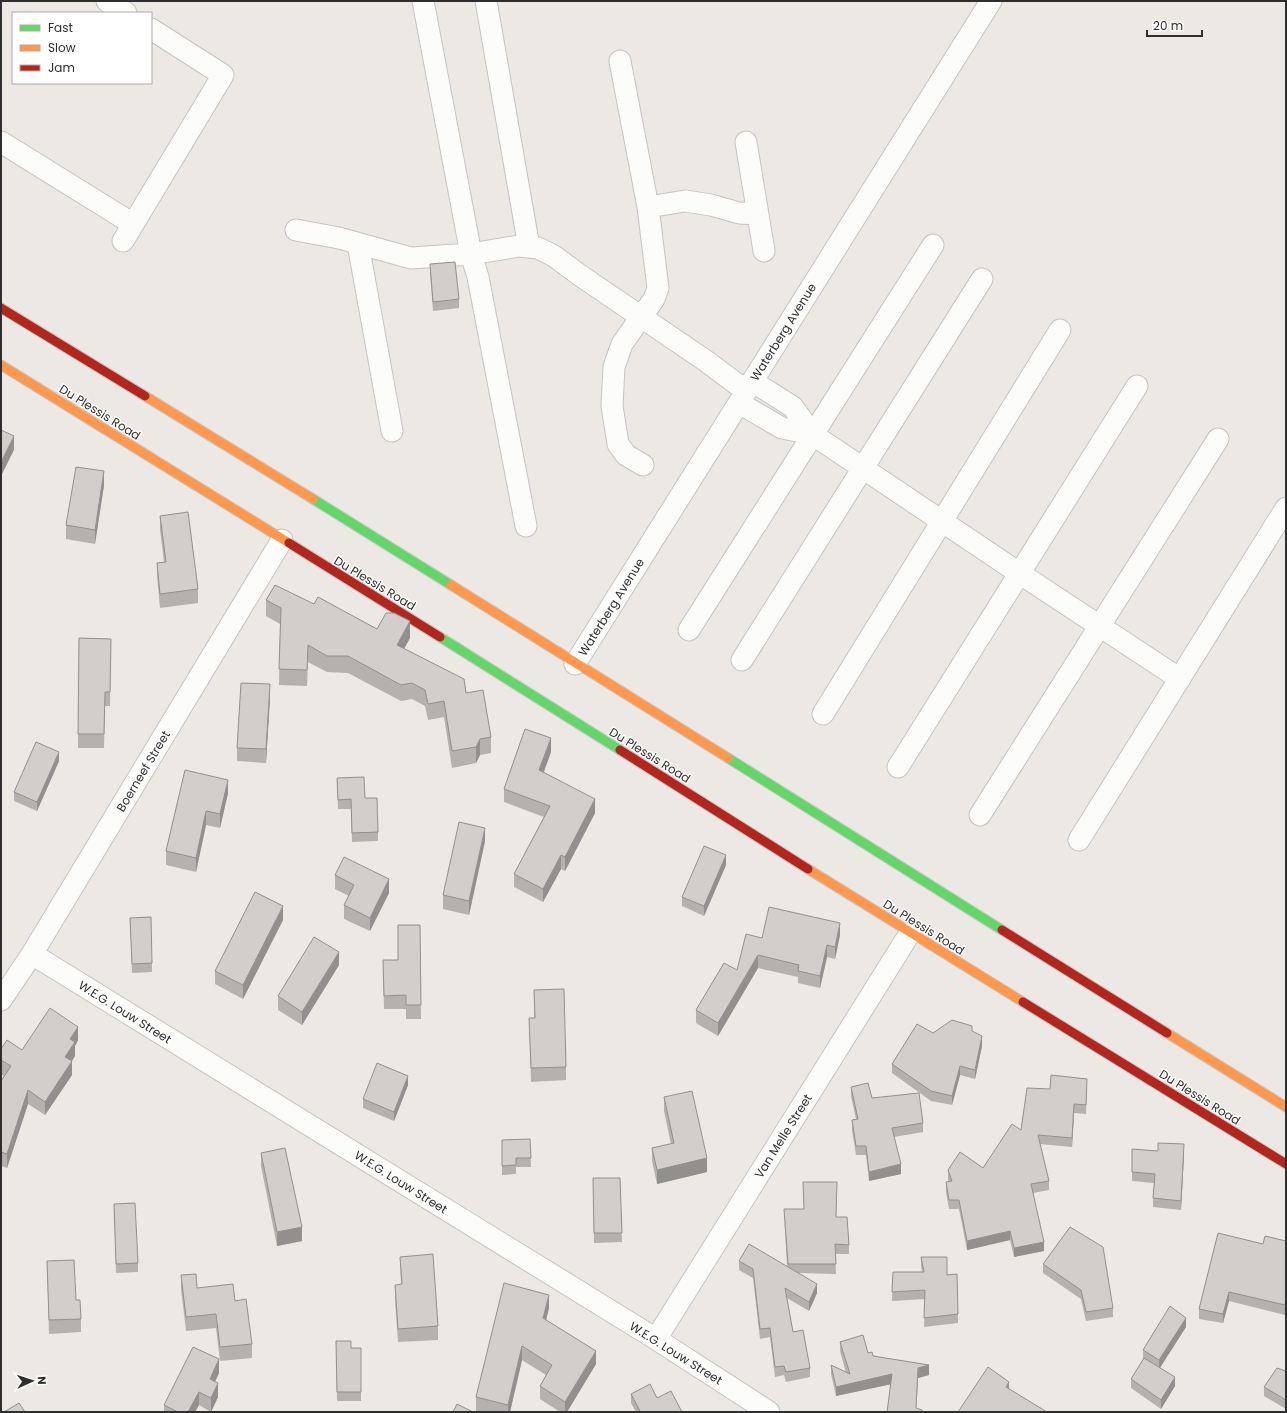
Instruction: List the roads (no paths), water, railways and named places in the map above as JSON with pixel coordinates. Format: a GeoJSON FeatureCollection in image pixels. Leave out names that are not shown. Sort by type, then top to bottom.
{"type":"FeatureCollection","features":[{"type":"Feature","properties":{"kind":"street"},"geometry":{"type":"LineString","coordinates":[[107,1],[124,12]]}},
{"type":"Feature","properties":{"kind":"street"},"geometry":{"type":"LineString","coordinates":[[423,1],[471,254],[478,277],[526,526]]}},
{"type":"Feature","properties":{"kind":"street"},"geometry":{"type":"LineString","coordinates":[[486,1],[528,247]]}},
{"type":"Feature","properties":{"kind":"street","name":"Waterberg Avenue"},"geometry":{"type":"LineString","coordinates":[[575,664],[991,1]]}},
{"type":"Feature","properties":{"kind":"street"},"geometry":{"type":"LineString","coordinates":[[1,142],[128,232],[223,75],[152,30]]}},
{"type":"Feature","properties":{"kind":"street"},"geometry":{"type":"LineString","coordinates":[[620,61],[648,207],[658,288],[654,299],[622,344],[614,367],[612,406],[618,444],[626,455],[643,465]]}},
{"type":"Feature","properties":{"kind":"street"},"geometry":{"type":"LineString","coordinates":[[746,142],[764,251]]}},
{"type":"Feature","properties":{"kind":"street"},"geometry":{"type":"LineString","coordinates":[[648,207],[684,201],[711,205],[739,213],[758,214]]}},
{"type":"Feature","properties":{"kind":"street"},"geometry":{"type":"LineString","coordinates":[[296,230],[339,238],[412,258],[471,254],[519,246],[538,248],[554,256],[706,361],[746,392],[793,407],[812,434],[942,522],[1180,679]]}},
{"type":"Feature","properties":{"kind":"street"},"geometry":{"type":"LineString","coordinates":[[358,244],[392,431]]}},
{"type":"Feature","properties":{"kind":"street"},"geometry":{"type":"LineString","coordinates":[[689,630],[933,245]]}},
{"type":"Feature","properties":{"kind":"street"},"geometry":{"type":"LineString","coordinates":[[742,660],[864,469],[982,279]]}},
{"type":"Feature","properties":{"kind":"street"},"geometry":{"type":"LineString","coordinates":[[1,308],[314,500],[1286,1107]]}},
{"type":"Feature","properties":{"kind":"street"},"geometry":{"type":"LineString","coordinates":[[823,714],[1060,330]]}},
{"type":"Feature","properties":{"kind":"street","name":"Du Plessis Road"},"geometry":{"type":"LineString","coordinates":[[1,365],[440,637],[910,933],[1286,1164]]}},
{"type":"Feature","properties":{"kind":"street"},"geometry":{"type":"LineString","coordinates":[[898,766],[1138,386]]}},
{"type":"Feature","properties":{"kind":"street"},"geometry":{"type":"LineString","coordinates":[[980,815],[1218,439]]}},
{"type":"Feature","properties":{"kind":"street"},"geometry":{"type":"LineString","coordinates":[[1079,840],[1286,508]]}},
{"type":"Feature","properties":{"kind":"street","name":"Boerneef Street"},"geometry":{"type":"LineString","coordinates":[[1,1000],[32,954],[282,540]]}},
{"type":"Feature","properties":{"kind":"street","name":"Van Melle Street"},"geometry":{"type":"LineString","coordinates":[[656,1339],[910,933]]}},
{"type":"Feature","properties":{"kind":"street","name":"W.E.G. Louw Street"},"geometry":{"type":"LineString","coordinates":[[32,954],[656,1339],[769,1412]]}}]}
